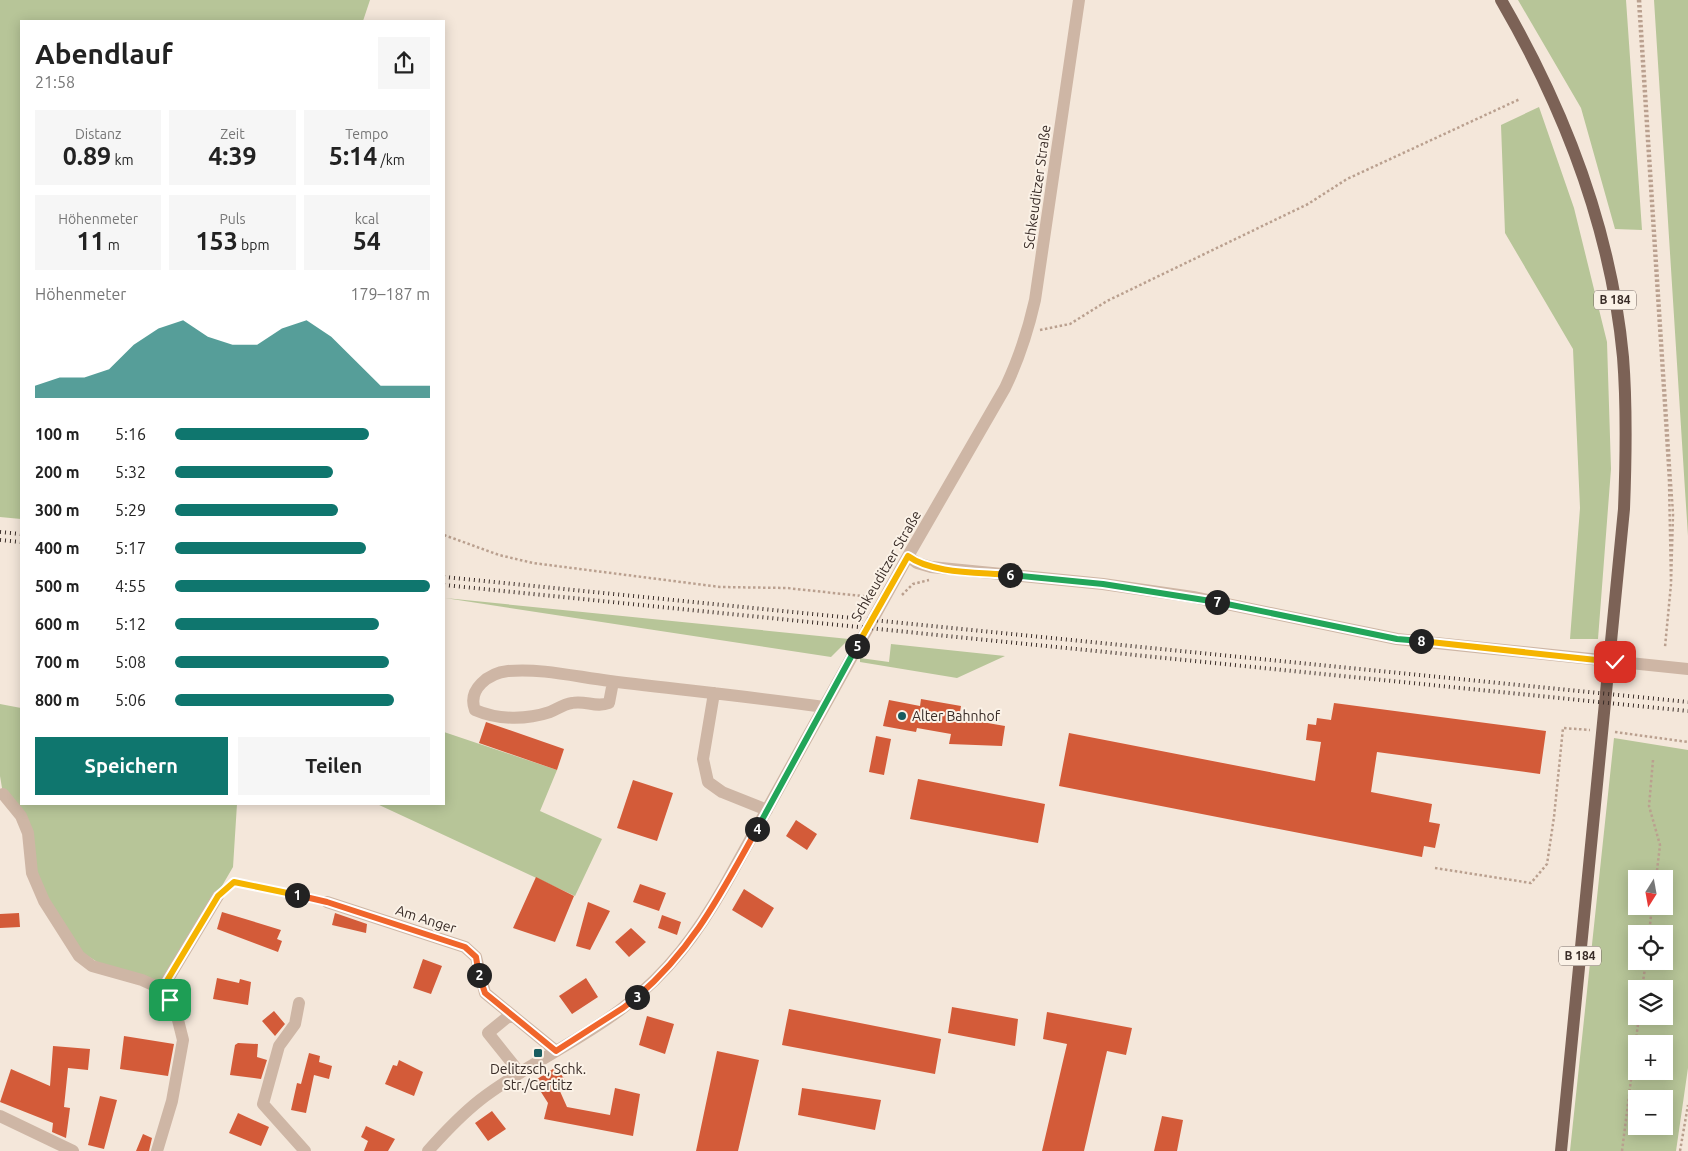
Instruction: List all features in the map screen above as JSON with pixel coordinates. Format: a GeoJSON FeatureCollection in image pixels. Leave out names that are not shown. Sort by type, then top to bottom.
{"type":"FeatureCollection","features":[{"type":"Feature","properties":{"kind":"main road","name":"B 184"},"geometry":{"type":"LineString","coordinates":[[1501,0],[1532,52],[1556,104],[1584,177],[1607,258],[1617,308],[1623,358],[1627,434],[1624,509],[1561,1151]]}},
{"type":"Feature","properties":{"kind":"street","name":"Schkeuditzer Straße"},"geometry":{"type":"LineString","coordinates":[[428,1151],[454,1122],[480,1100],[623,1008],[677,959],[710,911],[882,602],[1005,388],[1028,332],[1039,275],[1079,0]]}},
{"type":"Feature","properties":{"kind":"street"},"geometry":{"type":"LineString","coordinates":[[908,556],[917,563],[931,567],[1103,584],[1193,597],[1397,639],[1688,669]]}},
{"type":"Feature","properties":{"kind":"street"},"geometry":{"type":"LineString","coordinates":[[613,682],[609,703],[600,706],[582,702],[570,703],[548,712],[508,718],[490,717],[474,710],[472,704],[480,684],[485,678],[507,671],[544,672],[824,707]]}},
{"type":"Feature","properties":{"kind":"street"},"geometry":{"type":"LineString","coordinates":[[714,693],[703,759],[708,782],[722,792],[767,810]]}},
{"type":"Feature","properties":{"kind":"street"},"geometry":{"type":"LineString","coordinates":[[3,794],[21,816],[28,833],[32,873],[44,900],[79,956],[92,966],[142,980],[162,989],[176,1012],[183,1040],[172,1101],[157,1151]]}},
{"type":"Feature","properties":{"kind":"street"},"geometry":{"type":"LineString","coordinates":[[162,989],[218,896]]}},
{"type":"Feature","properties":{"kind":"street","name":"Am Anger"},"geometry":{"type":"LineString","coordinates":[[327,902],[465,947],[476,957],[485,993],[556,1051]]}},
{"type":"Feature","properties":{"kind":"street"},"geometry":{"type":"LineString","coordinates":[[299,1003],[294,1024],[279,1046],[263,1104],[306,1151]]}},
{"type":"Feature","properties":{"kind":"street"},"geometry":{"type":"LineString","coordinates":[[510,1015],[488,1033],[520,1073]]}},
{"type":"Feature","properties":{"kind":"street"},"geometry":{"type":"LineString","coordinates":[[0,1116],[73,1151]]}},
{"type":"Feature","properties":{"kind":"path"},"geometry":{"type":"LineString","coordinates":[[1639,0],[1671,487],[1672,584],[1665,647]]}},
{"type":"Feature","properties":{"kind":"path"},"geometry":{"type":"LineString","coordinates":[[1028,332],[1070,324],[1107,301],[1308,204],[1347,179],[1520,99]]}},
{"type":"Feature","properties":{"kind":"path"},"geometry":{"type":"LineString","coordinates":[[445,535],[499,555],[534,563],[720,587],[787,588],[870,596],[882,602]]}},
{"type":"Feature","properties":{"kind":"path"},"geometry":{"type":"LineString","coordinates":[[1434,868],[1530,883],[1547,864],[1563,728],[1592,730]]}},
{"type":"Feature","properties":{"kind":"path"},"geometry":{"type":"LineString","coordinates":[[1610,731],[1688,742]]}},
{"type":"Feature","properties":{"kind":"path"},"geometry":{"type":"LineString","coordinates":[[1653,760],[1650,806],[1660,845],[1657,870]]}},
{"type":"Feature","properties":{"kind":"path"},"geometry":{"type":"LineString","coordinates":[[218,896],[234,882],[327,902]]}},
{"type":"Feature","properties":{"kind":"path"},"geometry":{"type":"LineString","coordinates":[[1622,1151],[1638,1025]]}},
{"type":"Feature","properties":{"kind":"path"},"geometry":{"type":"LineString","coordinates":[[1680,1151],[1688,1105]]}},
{"type":"Feature","properties":{"kind":"green space"},"geometry":{"type":"Polygon","coordinates":[[[0,0],[370,0],[363,20],[20,20],[20,519],[0,517],[0,0]]]}},
{"type":"Feature","properties":{"kind":"green space"},"geometry":{"type":"Polygon","coordinates":[[[1518,0],[1626,0],[1642,230],[1615,229],[1581,108],[1518,0]]]}},
{"type":"Feature","properties":{"kind":"green space"},"geometry":{"type":"Polygon","coordinates":[[[1654,0],[1688,0],[1688,536],[1685,490],[1654,0]]]}},
{"type":"Feature","properties":{"kind":"green space"},"geometry":{"type":"Polygon","coordinates":[[[1539,107],[1574,208],[1607,342],[1611,469],[1598,639],[1570,639],[1580,508],[1573,349],[1505,233],[1501,125],[1539,107]]]}},
{"type":"Feature","properties":{"kind":"green space"},"geometry":{"type":"Polygon","coordinates":[[[445,598],[849,639],[831,657],[445,598]]]}},
{"type":"Feature","properties":{"kind":"green space"},"geometry":{"type":"Polygon","coordinates":[[[891,644],[1005,656],[957,678],[860,662],[860,658],[889,662],[891,644]]]}},
{"type":"Feature","properties":{"kind":"green space"},"geometry":{"type":"Polygon","coordinates":[[[0,704],[20,708],[20,805],[237,805],[233,867],[162,989],[102,965],[83,953],[44,901],[28,833],[3,794],[0,776],[0,704]]]}},
{"type":"Feature","properties":{"kind":"green space"},"geometry":{"type":"Polygon","coordinates":[[[445,732],[557,770],[540,811],[602,839],[575,896],[379,805],[445,805],[445,732]]]}},
{"type":"Feature","properties":{"kind":"green space"},"geometry":{"type":"Polygon","coordinates":[[[1614,738],[1688,750],[1688,1068],[1676,1151],[1570,1151],[1614,738]]]}},
{"type":"Feature","properties":{"kind":"building"},"geometry":{"type":"Polygon","coordinates":[[[921,699],[961,706],[959,718],[1005,726],[1002,746],[949,744],[951,734],[917,728],[916,732],[883,726],[889,700],[920,706],[921,699]]]}},
{"type":"Feature","properties":{"kind":"building"},"geometry":{"type":"Polygon","coordinates":[[[1334,703],[1546,731],[1540,774],[1377,752],[1371,792],[1432,804],[1429,822],[1440,824],[1435,848],[1424,846],[1422,857],[1059,786],[1069,733],[1315,781],[1321,742],[1306,740],[1308,724],[1316,725],[1317,718],[1331,720],[1334,703]]]}},
{"type":"Feature","properties":{"kind":"building"},"geometry":{"type":"Polygon","coordinates":[[[486,722],[564,749],[557,770],[479,743],[486,722]]]}},
{"type":"Feature","properties":{"kind":"building"},"geometry":{"type":"Polygon","coordinates":[[[876,736],[891,739],[884,775],[869,772],[876,736]]]}},
{"type":"Feature","properties":{"kind":"building"},"geometry":{"type":"Polygon","coordinates":[[[918,779],[1045,804],[1038,843],[910,819],[918,779]]]}},
{"type":"Feature","properties":{"kind":"building"},"geometry":{"type":"Polygon","coordinates":[[[633,780],[673,793],[657,841],[617,828],[633,780]]]}},
{"type":"Feature","properties":{"kind":"building"},"geometry":{"type":"Polygon","coordinates":[[[796,820],[817,834],[807,850],[786,836],[796,820]]]}},
{"type":"Feature","properties":{"kind":"building"},"geometry":{"type":"Polygon","coordinates":[[[536,877],[574,896],[555,942],[513,928],[536,877]]]}},
{"type":"Feature","properties":{"kind":"building"},"geometry":{"type":"Polygon","coordinates":[[[640,884],[666,893],[659,911],[633,902],[640,884]]]}},
{"type":"Feature","properties":{"kind":"building"},"geometry":{"type":"Polygon","coordinates":[[[744,889],[774,908],[762,928],[732,910],[744,889]]]}},
{"type":"Feature","properties":{"kind":"building"},"geometry":{"type":"Polygon","coordinates":[[[588,902],[610,911],[590,950],[576,946],[588,902]]]}},
{"type":"Feature","properties":{"kind":"building"},"geometry":{"type":"Polygon","coordinates":[[[222,912],[281,930],[277,939],[282,941],[278,952],[217,929],[222,912]]]}},
{"type":"Feature","properties":{"kind":"building"},"geometry":{"type":"Polygon","coordinates":[[[19,913],[20,927],[0,928],[0,914],[19,913]]]}},
{"type":"Feature","properties":{"kind":"building"},"geometry":{"type":"Polygon","coordinates":[[[335,913],[367,924],[366,933],[332,925],[335,913]]]}},
{"type":"Feature","properties":{"kind":"building"},"geometry":{"type":"Polygon","coordinates":[[[662,915],[681,922],[677,935],[658,928],[662,915]]]}},
{"type":"Feature","properties":{"kind":"building"},"geometry":{"type":"Polygon","coordinates":[[[631,928],[646,942],[629,957],[615,942],[631,928]]]}},
{"type":"Feature","properties":{"kind":"building"},"geometry":{"type":"Polygon","coordinates":[[[423,959],[442,966],[431,994],[413,988],[423,959]]]}},
{"type":"Feature","properties":{"kind":"building"},"geometry":{"type":"Polygon","coordinates":[[[217,978],[239,983],[240,979],[251,982],[248,1005],[213,999],[217,978]]]}},
{"type":"Feature","properties":{"kind":"building"},"geometry":{"type":"Polygon","coordinates":[[[586,978],[598,997],[572,1014],[559,996],[586,978]]]}},
{"type":"Feature","properties":{"kind":"building"},"geometry":{"type":"Polygon","coordinates":[[[952,1007],[1018,1019],[1015,1046],[948,1033],[952,1007]]]}},
{"type":"Feature","properties":{"kind":"building"},"geometry":{"type":"Polygon","coordinates":[[[789,1009],[941,1039],[935,1074],[782,1045],[789,1009]]]}},
{"type":"Feature","properties":{"kind":"building"},"geometry":{"type":"Polygon","coordinates":[[[274,1011],[285,1024],[275,1036],[262,1021],[274,1011]]]}},
{"type":"Feature","properties":{"kind":"building"},"geometry":{"type":"Polygon","coordinates":[[[1047,1012],[1132,1028],[1126,1055],[1107,1051],[1084,1151],[1042,1151],[1067,1044],[1043,1039],[1047,1012]]]}},
{"type":"Feature","properties":{"kind":"building"},"geometry":{"type":"Polygon","coordinates":[[[647,1016],[674,1024],[665,1054],[639,1045],[647,1016]]]}},
{"type":"Feature","properties":{"kind":"building"},"geometry":{"type":"Polygon","coordinates":[[[124,1036],[174,1044],[168,1076],[120,1069],[124,1036]]]}},
{"type":"Feature","properties":{"kind":"building"},"geometry":{"type":"Polygon","coordinates":[[[238,1043],[258,1044],[257,1057],[267,1060],[261,1079],[230,1075],[235,1045],[238,1043]]]}},
{"type":"Feature","properties":{"kind":"building"},"geometry":{"type":"Polygon","coordinates":[[[53,1046],[90,1049],[88,1070],[68,1068],[64,1107],[70,1108],[66,1138],[52,1132],[53,1123],[0,1102],[11,1069],[50,1086],[53,1046]]]}},
{"type":"Feature","properties":{"kind":"building"},"geometry":{"type":"Polygon","coordinates":[[[717,1051],[759,1060],[738,1151],[696,1151],[717,1051]]]}},
{"type":"Feature","properties":{"kind":"building"},"geometry":{"type":"Polygon","coordinates":[[[309,1053],[320,1056],[319,1062],[332,1066],[329,1079],[314,1075],[306,1113],[291,1110],[297,1083],[301,1084],[309,1053]]]}},
{"type":"Feature","properties":{"kind":"building"},"geometry":{"type":"Polygon","coordinates":[[[399,1060],[423,1072],[414,1096],[385,1084],[393,1065],[397,1066],[399,1060]]]}},
{"type":"Feature","properties":{"kind":"building"},"geometry":{"type":"Polygon","coordinates":[[[556,1067],[567,1083],[559,1089],[567,1107],[610,1115],[615,1088],[640,1094],[633,1136],[544,1119],[548,1103],[534,1081],[556,1067]]]}},
{"type":"Feature","properties":{"kind":"building"},"geometry":{"type":"Polygon","coordinates":[[[802,1088],[881,1100],[875,1130],[798,1115],[802,1088]]]}},
{"type":"Feature","properties":{"kind":"building"},"geometry":{"type":"Polygon","coordinates":[[[100,1096],[117,1100],[104,1149],[88,1145],[100,1096]]]}},
{"type":"Feature","properties":{"kind":"building"},"geometry":{"type":"Polygon","coordinates":[[[492,1111],[506,1129],[488,1141],[475,1123],[492,1111]]]}},
{"type":"Feature","properties":{"kind":"building"},"geometry":{"type":"Polygon","coordinates":[[[238,1113],[269,1127],[261,1146],[229,1133],[238,1113]]]}},
{"type":"Feature","properties":{"kind":"building"},"geometry":{"type":"Polygon","coordinates":[[[1162,1116],[1183,1120],[1177,1151],[1154,1151],[1162,1116]]]}},
{"type":"Feature","properties":{"kind":"building"},"geometry":{"type":"Polygon","coordinates":[[[366,1126],[395,1139],[388,1151],[364,1151],[368,1141],[361,1137],[366,1126]]]}},
{"type":"Feature","properties":{"kind":"building"},"geometry":{"type":"Polygon","coordinates":[[[143,1134],[152,1138],[149,1151],[136,1151],[143,1134]]]}},
{"type":"Feature","properties":{"kind":"railway"},"geometry":{"type":"LineString","coordinates":[[0,532],[20,534]]}},
{"type":"Feature","properties":{"kind":"railway"},"geometry":{"type":"LineString","coordinates":[[0,540],[20,542]]}},
{"type":"Feature","properties":{"kind":"railway"},"geometry":{"type":"LineString","coordinates":[[445,577],[1688,702]]}},
{"type":"Feature","properties":{"kind":"railway"},"geometry":{"type":"LineString","coordinates":[[445,585],[1688,711]]}},
{"type":"Feature","properties":{"kind":"place","name":"Alter Bahnhof"},"geometry":{"type":"Point","coordinates":[902,716]}},
{"type":"Feature","properties":{"kind":"place","name":"Delitzsch, Schk. Str./Gertitz"},"geometry":{"type":"Point","coordinates":[538,1053]}},
{"type":"Feature","properties":{"kind":"route"},"geometry":{"type":"LineString","coordinates":[[170,1000],[162,989],[218,896],[234,882],[327,902],[465,947],[476,957],[485,993],[556,1051],[623,1008],[655,981],[677,959],[696,933],[738,862],[908,556],[917,563],[931,567],[1103,584],[1193,597],[1397,639],[1615,662]]}}]}
